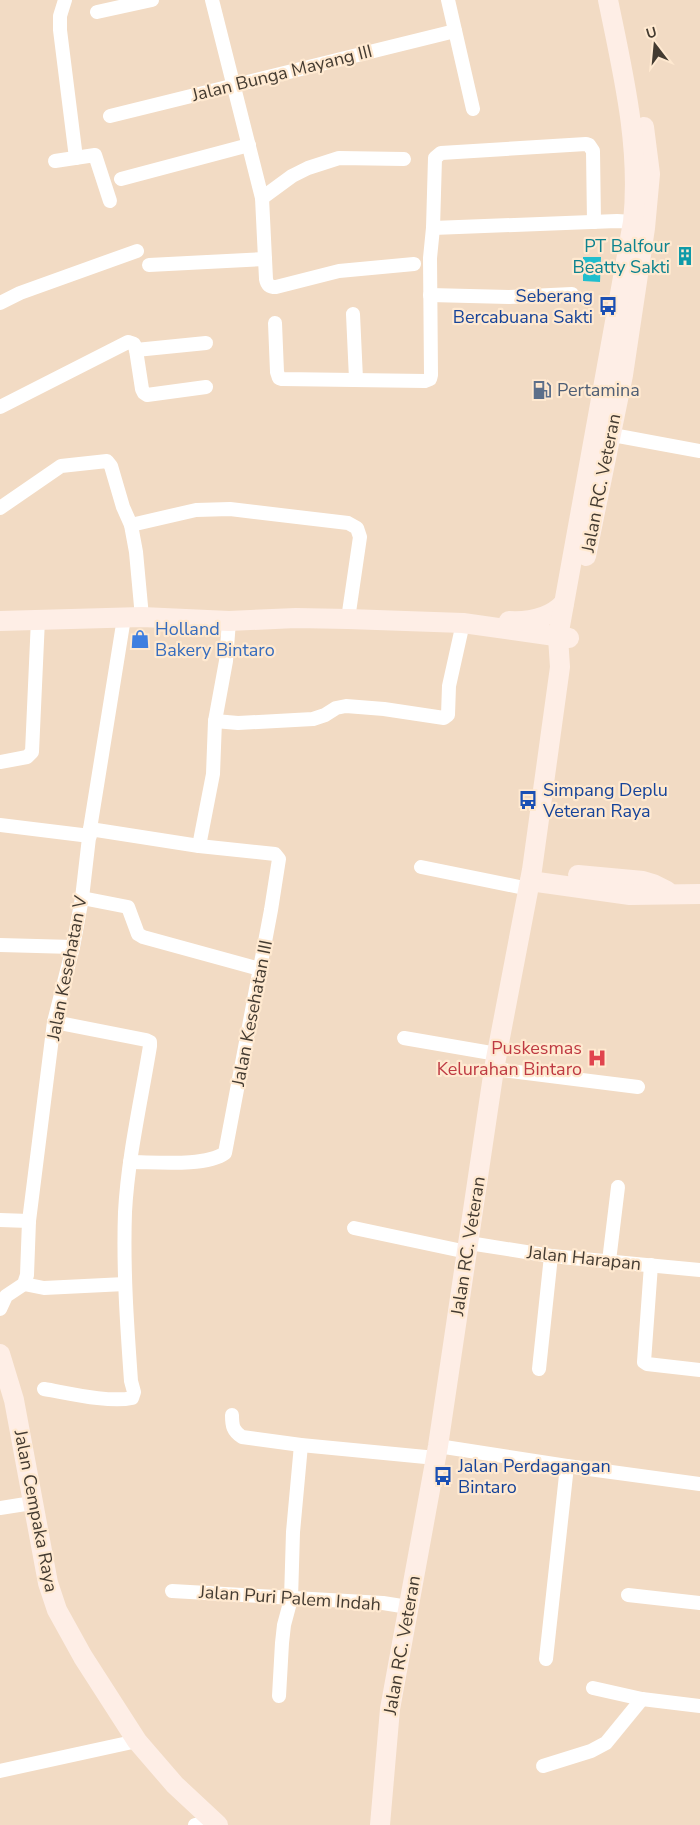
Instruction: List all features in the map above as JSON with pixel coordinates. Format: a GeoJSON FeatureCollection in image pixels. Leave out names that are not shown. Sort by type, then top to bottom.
{"type":"FeatureCollection","features":[{"type":"Feature","properties":{"kind":"main road","name":"Jalan RC. Veteran"},"geometry":{"type":"LineString","coordinates":[[564,638],[564,602],[603,433],[622,375],[644,238],[650,174],[634,106],[618,23],[608,0]]}},
{"type":"Feature","properties":{"kind":"main road","name":"Jalan RC. Veteran"},"geometry":{"type":"LineString","coordinates":[[618,23],[620,0]]}},
{"type":"Feature","properties":{"kind":"main road","name":"Jalan RC. Veteran"},"geometry":{"type":"LineString","coordinates":[[380,1825],[390,1709],[437,1452],[496,1062],[530,880],[564,638],[603,433],[636,195],[634,106]]}},
{"type":"Feature","properties":{"kind":"main road"},"geometry":{"type":"LineString","coordinates":[[466,623],[488,620],[517,621],[538,619],[553,612],[564,602]]}},
{"type":"Feature","properties":{"kind":"main road"},"geometry":{"type":"LineString","coordinates":[[0,620],[133,618],[229,621],[296,618],[348,619],[466,623],[564,638]]}},
{"type":"Feature","properties":{"kind":"main road"},"geometry":{"type":"LineString","coordinates":[[530,880],[643,881],[671,893],[700,894]]}},
{"type":"Feature","properties":{"kind":"main road","name":"Jalan Cempaka Raya"},"geometry":{"type":"LineString","coordinates":[[0,1354],[14,1400],[32,1503],[48,1583],[56,1610],[83,1657],[137,1741],[209,1824]]}},
{"type":"Feature","properties":{"kind":"street"},"geometry":{"type":"LineString","coordinates":[[64,0],[60,16],[60,30],[76,158]]}},
{"type":"Feature","properties":{"kind":"street"},"geometry":{"type":"LineString","coordinates":[[97,12],[152,0]]}},
{"type":"Feature","properties":{"kind":"street"},"geometry":{"type":"LineString","coordinates":[[212,0],[262,198],[268,284],[273,287],[282,286],[339,271],[414,264]]}},
{"type":"Feature","properties":{"kind":"street"},"geometry":{"type":"LineString","coordinates":[[448,0],[472,109]]}},
{"type":"Feature","properties":{"kind":"street","name":"Jalan Bunga Mayang III"},"geometry":{"type":"LineString","coordinates":[[110,116],[455,31]]}},
{"type":"Feature","properties":{"kind":"street"},"geometry":{"type":"LineString","coordinates":[[275,323],[277,372],[280,378],[427,380],[432,375],[430,258],[435,158],[441,153],[586,144],[591,146],[594,222]]}},
{"type":"Feature","properties":{"kind":"street"},"geometry":{"type":"LineString","coordinates":[[121,179],[249,145]]}},
{"type":"Feature","properties":{"kind":"street"},"geometry":{"type":"LineString","coordinates":[[55,161],[95,155],[110,201]]}},
{"type":"Feature","properties":{"kind":"street"},"geometry":{"type":"LineString","coordinates":[[262,198],[292,176],[308,168],[339,158],[404,159]]}},
{"type":"Feature","properties":{"kind":"street"},"geometry":{"type":"LineString","coordinates":[[433,228],[633,222]]}},
{"type":"Feature","properties":{"kind":"street"},"geometry":{"type":"LineString","coordinates":[[0,303],[20,293],[137,250]]}},
{"type":"Feature","properties":{"kind":"street"},"geometry":{"type":"LineString","coordinates":[[149,265],[265,259]]}},
{"type":"Feature","properties":{"kind":"street"},"geometry":{"type":"LineString","coordinates":[[430,295],[509,296],[572,294]]}},
{"type":"Feature","properties":{"kind":"street"},"geometry":{"type":"LineString","coordinates":[[354,314],[356,379]]}},
{"type":"Feature","properties":{"kind":"street"},"geometry":{"type":"LineString","coordinates":[[0,407],[126,343],[134,344],[142,389],[147,395],[206,387]]}},
{"type":"Feature","properties":{"kind":"street"},"geometry":{"type":"LineString","coordinates":[[136,350],[206,343]]}},
{"type":"Feature","properties":{"kind":"street"},"geometry":{"type":"LineString","coordinates":[[603,433],[700,451]]}},
{"type":"Feature","properties":{"kind":"street","name":"Jalan Kesehatan V"},"geometry":{"type":"LineString","coordinates":[[0,508],[61,466],[107,461],[111,466],[123,507],[131,525],[136,552],[133,618],[90,832],[82,898],[73,947],[54,1022],[29,1221],[27,1275],[24,1284]]}},
{"type":"Feature","properties":{"kind":"street"},"geometry":{"type":"LineString","coordinates":[[131,525],[196,510],[230,509],[348,523],[357,528],[360,537],[348,619]]}},
{"type":"Feature","properties":{"kind":"street"},"geometry":{"type":"LineString","coordinates":[[0,762],[27,757],[32,752],[38,619]]}},
{"type":"Feature","properties":{"kind":"street"},"geometry":{"type":"LineString","coordinates":[[199,846],[213,774],[215,721],[226,661],[229,621]]}},
{"type":"Feature","properties":{"kind":"street"},"geometry":{"type":"LineString","coordinates":[[215,721],[238,723],[314,719],[336,708],[346,706],[384,709],[444,718],[448,715],[449,686],[466,623]]}},
{"type":"Feature","properties":{"kind":"street","name":"Jalan Kesehatan III"},"geometry":{"type":"LineString","coordinates":[[0,825],[90,832],[275,854],[278,856],[271,910],[225,1153],[219,1158],[185,1162],[130,1162]]}},
{"type":"Feature","properties":{"kind":"street"},"geometry":{"type":"LineString","coordinates":[[421,867],[530,880]]}},
{"type":"Feature","properties":{"kind":"street"},"geometry":{"type":"LineString","coordinates":[[82,898],[128,907],[138,934],[143,937],[260,969]]}},
{"type":"Feature","properties":{"kind":"street"},"geometry":{"type":"LineString","coordinates":[[0,945],[73,947]]}},
{"type":"Feature","properties":{"kind":"street"},"geometry":{"type":"LineString","coordinates":[[44,1389],[124,1400],[132,1398],[134,1392],[131,1381],[125,1284],[125,1211],[130,1162],[150,1042],[54,1022]]}},
{"type":"Feature","properties":{"kind":"street"},"geometry":{"type":"LineString","coordinates":[[404,1038],[496,1062],[638,1087]]}},
{"type":"Feature","properties":{"kind":"street"},"geometry":{"type":"LineString","coordinates":[[609,1261],[618,1187]]}},
{"type":"Feature","properties":{"kind":"street"},"geometry":{"type":"LineString","coordinates":[[0,1220],[29,1221]]}},
{"type":"Feature","properties":{"kind":"street","name":"Jalan Harapan"},"geometry":{"type":"LineString","coordinates":[[354,1228],[468,1248],[700,1270]]}},
{"type":"Feature","properties":{"kind":"street"},"geometry":{"type":"LineString","coordinates":[[539,1369],[550,1256]]}},
{"type":"Feature","properties":{"kind":"street"},"geometry":{"type":"LineString","coordinates":[[651,1265],[644,1362],[647,1364],[700,1370]]}},
{"type":"Feature","properties":{"kind":"street"},"geometry":{"type":"LineString","coordinates":[[0,1309],[3,1293],[24,1284],[44,1288],[125,1284]]}},
{"type":"Feature","properties":{"kind":"street"},"geometry":{"type":"LineString","coordinates":[[232,1415],[232,1426],[236,1434],[242,1437],[301,1445],[437,1452],[567,1466],[700,1484]]}},
{"type":"Feature","properties":{"kind":"street"},"geometry":{"type":"LineString","coordinates":[[279,1696],[282,1643],[291,1599],[293,1532],[301,1445]]}},
{"type":"Feature","properties":{"kind":"street"},"geometry":{"type":"LineString","coordinates":[[546,1659],[567,1466]]}},
{"type":"Feature","properties":{"kind":"street"},"geometry":{"type":"LineString","coordinates":[[0,1508],[32,1503]]}},
{"type":"Feature","properties":{"kind":"street","name":"Jalan Puri Palem Indah"},"geometry":{"type":"LineString","coordinates":[[172,1591],[383,1603],[408,1607]]}},
{"type":"Feature","properties":{"kind":"street"},"geometry":{"type":"LineString","coordinates":[[628,1595],[700,1603]]}},
{"type":"Feature","properties":{"kind":"street"},"geometry":{"type":"LineString","coordinates":[[592,1688],[642,1699],[700,1706]]}},
{"type":"Feature","properties":{"kind":"street"},"geometry":{"type":"LineString","coordinates":[[543,1766],[591,1751],[606,1743],[642,1699]]}},
{"type":"Feature","properties":{"kind":"street"},"geometry":{"type":"LineString","coordinates":[[0,1771],[137,1741]]}},
{"type":"Feature","properties":{"kind":"water"},"geometry":{"type":"Polygon","coordinates":[[[583,257],[601,257],[600,282],[583,281],[583,257]]]}},
{"type":"Feature","properties":{"kind":"place","name":"PT Balfour Beatty Sakti"},"geometry":{"type":"Point","coordinates":[685,256]}},
{"type":"Feature","properties":{"kind":"place","name":"Seberang Bercabuana Sakti"},"geometry":{"type":"Point","coordinates":[608,306]}},
{"type":"Feature","properties":{"kind":"place","name":"Pertamina"},"geometry":{"type":"Point","coordinates":[542,390]}},
{"type":"Feature","properties":{"kind":"place","name":"Holland Bakery Bintaro"},"geometry":{"type":"Point","coordinates":[140,639]}},
{"type":"Feature","properties":{"kind":"place","name":"Simpang Deplu Veteran Raya"},"geometry":{"type":"Point","coordinates":[528,800]}},
{"type":"Feature","properties":{"kind":"place","name":"Puskesmas Kelurahan Bintaro"},"geometry":{"type":"Point","coordinates":[597,1058]}},
{"type":"Feature","properties":{"kind":"place","name":"Jalan Perdagangan Bintaro"},"geometry":{"type":"Point","coordinates":[443,1476]}}]}
